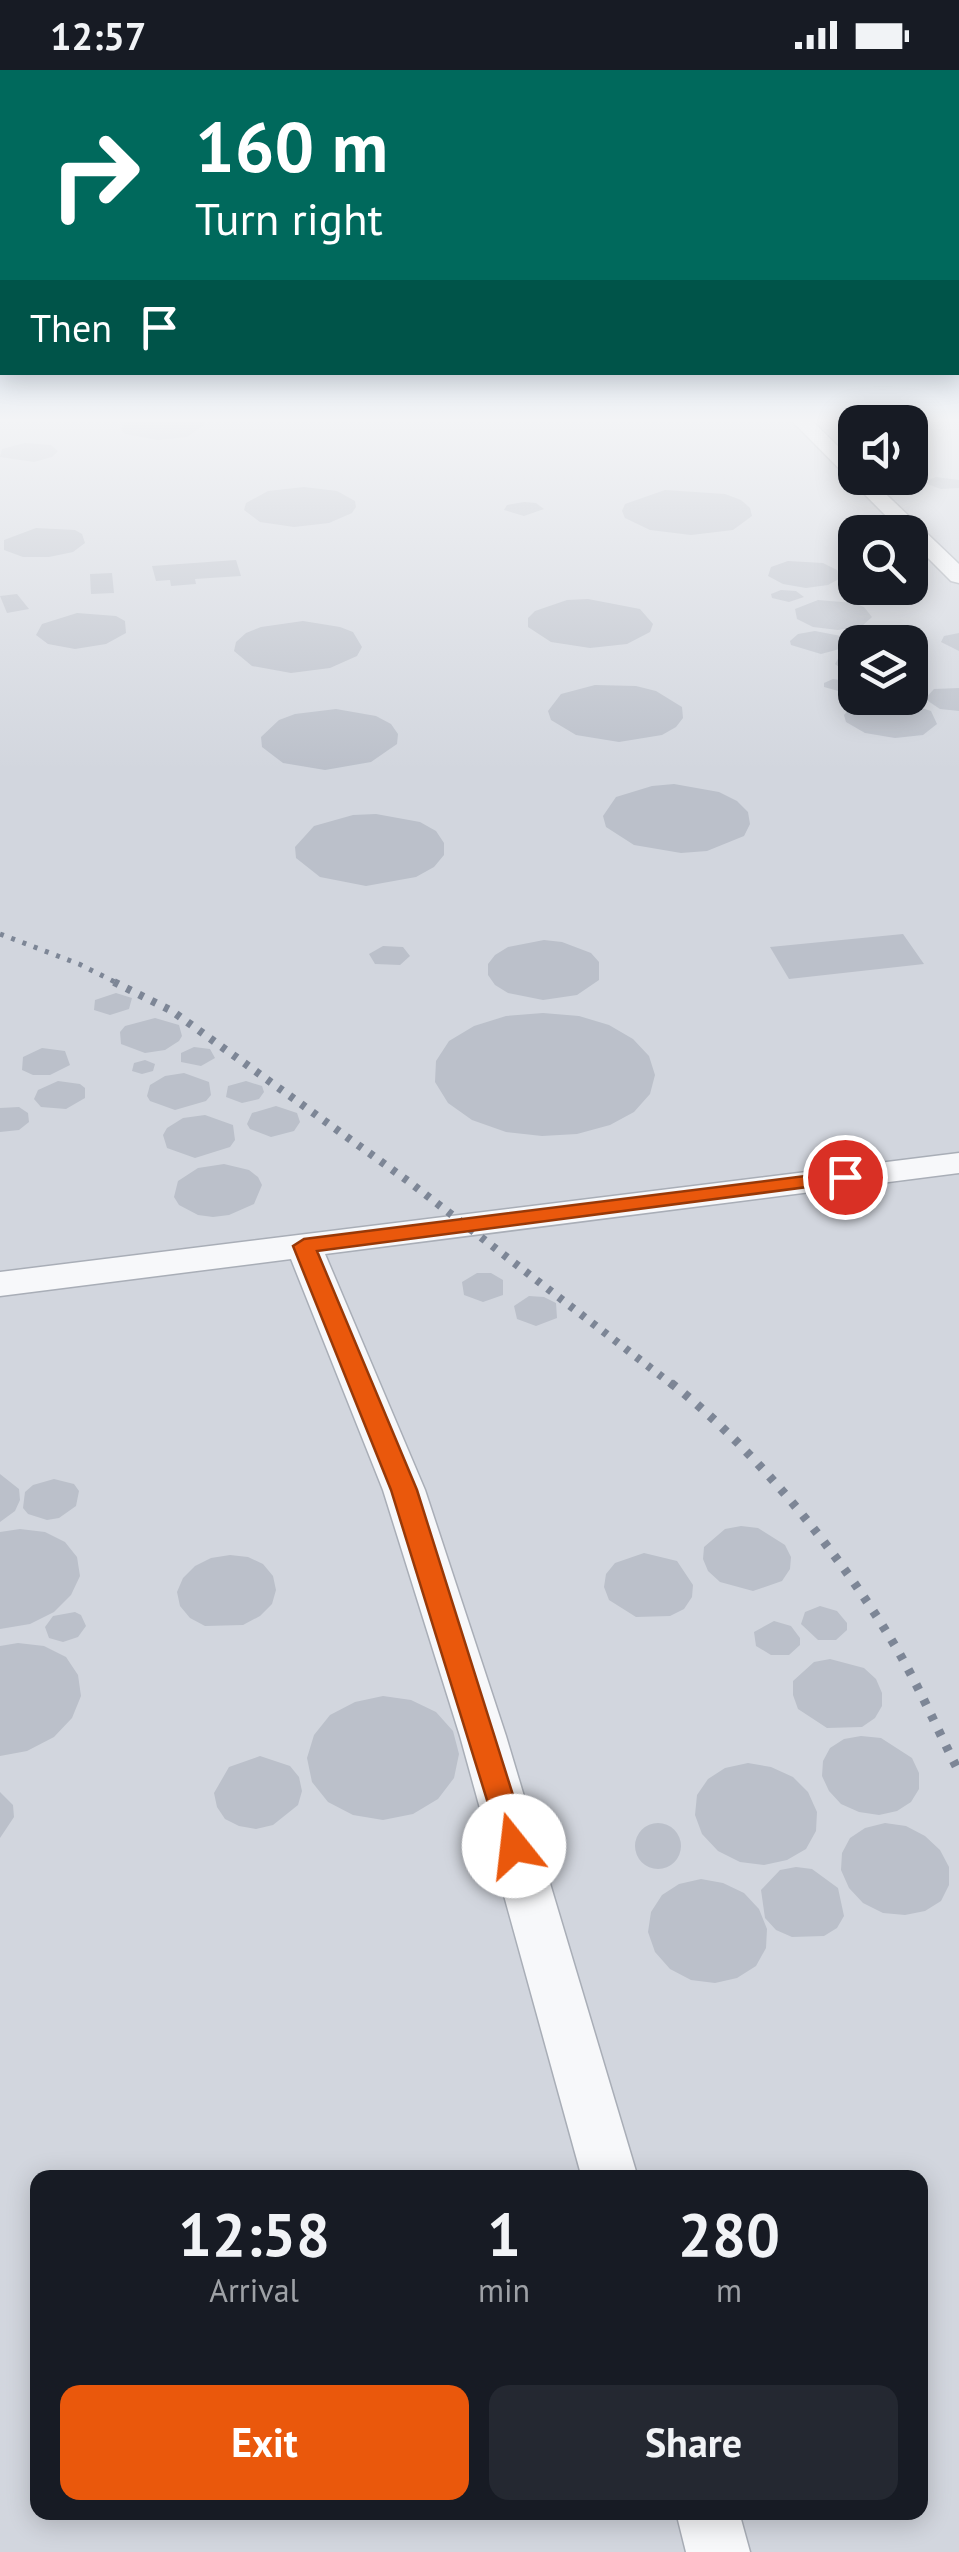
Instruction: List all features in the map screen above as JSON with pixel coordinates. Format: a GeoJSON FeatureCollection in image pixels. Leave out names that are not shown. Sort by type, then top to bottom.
{"type":"FeatureCollection","features":[{"type":"Feature","properties":{"kind":"street"},"geometry":{"type":"LineString","coordinates":[[920,538],[959,576]]}},
{"type":"Feature","properties":{"kind":"street"},"geometry":{"type":"LineString","coordinates":[[0,1284],[959,1162]]}},
{"type":"Feature","properties":{"kind":"street"},"geometry":{"type":"LineString","coordinates":[[304,1246],[404,1490],[483,1736],[608,2170]]}},
{"type":"Feature","properties":{"kind":"street"},"geometry":{"type":"LineString","coordinates":[[709,2520],[718,2552]]}},
{"type":"Feature","properties":{"kind":"shaded area"},"geometry":{"type":"Polygon","coordinates":[[[0,538],[838,538],[838,605],[928,605],[928,538],[959,538],[959,2552],[0,2552],[0,538]]]}},
{"type":"Feature","properties":{"kind":"building"},"geometry":{"type":"Polygon","coordinates":[[[83,538],[85,543],[73,552],[23,557],[4,550],[4,540],[83,538]]]}},
{"type":"Feature","properties":{"kind":"building"},"geometry":{"type":"Polygon","coordinates":[[[236,560],[241,576],[195,579],[196,584],[171,586],[170,580],[156,581],[152,566],[236,560]]]}},
{"type":"Feature","properties":{"kind":"building"},"geometry":{"type":"Polygon","coordinates":[[[788,561],[823,563],[837,570],[838,580],[806,588],[783,584],[768,576],[771,567],[788,561]]]}},
{"type":"Feature","properties":{"kind":"building"},"geometry":{"type":"Polygon","coordinates":[[[112,573],[114,593],[91,594],[90,574],[112,573]]]}},
{"type":"Feature","properties":{"kind":"building"},"geometry":{"type":"Polygon","coordinates":[[[796,591],[804,597],[789,602],[772,598],[771,594],[796,591]]]}},
{"type":"Feature","properties":{"kind":"building"},"geometry":{"type":"Polygon","coordinates":[[[17,594],[29,609],[7,613],[0,596],[17,594]]]}},
{"type":"Feature","properties":{"kind":"building"},"geometry":{"type":"Polygon","coordinates":[[[588,599],[640,609],[653,624],[650,632],[627,644],[590,648],[551,642],[528,627],[528,618],[535,611],[567,600],[588,599]]]}},
{"type":"Feature","properties":{"kind":"building"},"geometry":{"type":"Polygon","coordinates":[[[818,600],[838,602],[838,605],[864,607],[872,617],[863,625],[838,625],[838,630],[813,627],[797,619],[795,609],[818,600]]]}},
{"type":"Feature","properties":{"kind":"building"},"geometry":{"type":"Polygon","coordinates":[[[77,613],[116,616],[125,621],[126,633],[106,644],[75,649],[48,644],[36,635],[42,624],[77,613]]]}},
{"type":"Feature","properties":{"kind":"building"},"geometry":{"type":"Polygon","coordinates":[[[303,621],[353,632],[362,647],[357,656],[330,668],[291,673],[252,666],[234,651],[236,642],[246,633],[303,621]]]}},
{"type":"Feature","properties":{"kind":"building"},"geometry":{"type":"Polygon","coordinates":[[[815,631],[838,635],[838,649],[821,654],[791,645],[798,634],[815,631]]]}},
{"type":"Feature","properties":{"kind":"building"},"geometry":{"type":"Polygon","coordinates":[[[959,633],[959,651],[941,642],[944,636],[959,633]]]}},
{"type":"Feature","properties":{"kind":"building"},"geometry":{"type":"Polygon","coordinates":[[[838,680],[838,691],[824,687],[824,683],[838,680]]]}},
{"type":"Feature","properties":{"kind":"building"},"geometry":{"type":"Polygon","coordinates":[[[595,685],[636,686],[656,691],[682,707],[683,718],[662,735],[619,742],[576,735],[551,720],[548,711],[561,694],[595,685]]]}},
{"type":"Feature","properties":{"kind":"building"},"geometry":{"type":"Polygon","coordinates":[[[959,688],[959,711],[940,709],[928,701],[934,689],[959,688]]]}},
{"type":"Feature","properties":{"kind":"building"},"geometry":{"type":"Polygon","coordinates":[[[336,709],[376,716],[391,724],[398,734],[397,744],[371,762],[325,770],[283,763],[262,747],[261,737],[279,720],[336,709]]]}},
{"type":"Feature","properties":{"kind":"building"},"geometry":{"type":"Polygon","coordinates":[[[928,710],[937,724],[923,735],[895,738],[865,733],[846,722],[844,715],[928,715],[928,710]]]}},
{"type":"Feature","properties":{"kind":"building"},"geometry":{"type":"Polygon","coordinates":[[[674,784],[719,792],[737,801],[748,812],[750,824],[744,836],[707,851],[681,853],[634,845],[606,827],[603,816],[616,797],[674,784]]]}},
{"type":"Feature","properties":{"kind":"building"},"geometry":{"type":"Polygon","coordinates":[[[376,814],[420,822],[436,831],[444,843],[444,855],[434,867],[416,877],[366,886],[320,877],[296,858],[295,847],[314,826],[353,815],[376,814]]]}},
{"type":"Feature","properties":{"kind":"building"},"geometry":{"type":"Polygon","coordinates":[[[903,934],[924,964],[789,979],[770,947],[903,934]]]}},
{"type":"Feature","properties":{"kind":"building"},"geometry":{"type":"Polygon","coordinates":[[[544,940],[591,953],[599,962],[599,980],[577,995],[543,1000],[508,993],[495,985],[488,975],[488,964],[495,955],[508,947],[544,940]]]}},
{"type":"Feature","properties":{"kind":"building"},"geometry":{"type":"Polygon","coordinates":[[[383,946],[403,947],[410,956],[400,965],[375,964],[369,954],[383,946]]]}},
{"type":"Feature","properties":{"kind":"building"},"geometry":{"type":"Polygon","coordinates":[[[116,993],[132,998],[129,1009],[110,1015],[94,1010],[95,1000],[116,993]]]}},
{"type":"Feature","properties":{"kind":"building"},"geometry":{"type":"Polygon","coordinates":[[[506,1016],[579,1016],[609,1025],[633,1039],[649,1056],[655,1075],[650,1094],[634,1112],[610,1125],[577,1134],[542,1136],[506,1132],[472,1120],[448,1103],[435,1082],[436,1061],[449,1041],[474,1026],[506,1016]]]}},
{"type":"Feature","properties":{"kind":"building"},"geometry":{"type":"Polygon","coordinates":[[[155,1018],[179,1025],[179,1041],[165,1050],[145,1053],[121,1044],[120,1032],[125,1026],[155,1018]]]}},
{"type":"Feature","properties":{"kind":"building"},"geometry":{"type":"Polygon","coordinates":[[[194,1047],[210,1049],[215,1058],[201,1066],[181,1062],[181,1053],[194,1047]]]}},
{"type":"Feature","properties":{"kind":"building"},"geometry":{"type":"Polygon","coordinates":[[[42,1048],[65,1051],[70,1065],[50,1075],[22,1070],[23,1057],[42,1048]]]}},
{"type":"Feature","properties":{"kind":"building"},"geometry":{"type":"Polygon","coordinates":[[[145,1060],[155,1064],[153,1071],[132,1071],[134,1063],[145,1060]]]}},
{"type":"Feature","properties":{"kind":"building"},"geometry":{"type":"Polygon","coordinates":[[[184,1073],[209,1082],[211,1095],[206,1101],[175,1110],[150,1101],[150,1085],[165,1076],[184,1073]]]}},
{"type":"Feature","properties":{"kind":"building"},"geometry":{"type":"Polygon","coordinates":[[[58,1081],[80,1084],[85,1088],[85,1098],[66,1109],[41,1107],[34,1099],[38,1090],[58,1081]]]}},
{"type":"Feature","properties":{"kind":"building"},"geometry":{"type":"Polygon","coordinates":[[[246,1081],[262,1086],[264,1092],[259,1099],[242,1103],[226,1097],[228,1086],[246,1081]]]}},
{"type":"Feature","properties":{"kind":"building"},"geometry":{"type":"Polygon","coordinates":[[[276,1106],[297,1113],[300,1122],[294,1131],[271,1137],[250,1129],[247,1124],[252,1113],[276,1106]]]}},
{"type":"Feature","properties":{"kind":"building"},"geometry":{"type":"Polygon","coordinates":[[[19,1107],[28,1113],[29,1122],[19,1130],[0,1132],[0,1108],[19,1107]]]}},
{"type":"Feature","properties":{"kind":"building"},"geometry":{"type":"Polygon","coordinates":[[[205,1115],[233,1125],[235,1140],[230,1147],[195,1158],[167,1148],[163,1135],[167,1128],[183,1118],[205,1115]]]}},
{"type":"Feature","properties":{"kind":"building"},"geometry":{"type":"Polygon","coordinates":[[[224,1164],[249,1170],[258,1177],[262,1185],[254,1204],[213,1217],[198,1215],[179,1205],[174,1197],[178,1181],[198,1168],[224,1164]]]}},
{"type":"Feature","properties":{"kind":"building"},"geometry":{"type":"Polygon","coordinates":[[[477,1273],[491,1273],[503,1280],[503,1295],[483,1302],[464,1295],[462,1282],[477,1273]]]}},
{"type":"Feature","properties":{"kind":"building"},"geometry":{"type":"Polygon","coordinates":[[[529,1296],[556,1303],[557,1318],[536,1326],[517,1319],[514,1306],[529,1296]]]}},
{"type":"Feature","properties":{"kind":"building"},"geometry":{"type":"Polygon","coordinates":[[[0,1474],[19,1489],[20,1500],[15,1511],[0,1522],[0,1474]]]}},
{"type":"Feature","properties":{"kind":"building"},"geometry":{"type":"Polygon","coordinates":[[[54,1479],[74,1484],[79,1491],[76,1506],[59,1518],[47,1520],[28,1514],[23,1508],[25,1492],[33,1485],[54,1479]]]}},
{"type":"Feature","properties":{"kind":"building"},"geometry":{"type":"Polygon","coordinates":[[[758,1528],[785,1545],[791,1557],[790,1569],[782,1581],[753,1591],[720,1582],[708,1571],[704,1547],[725,1529],[758,1528]]]}},
{"type":"Feature","properties":{"kind":"building"},"geometry":{"type":"Polygon","coordinates":[[[0,1532],[45,1532],[65,1542],[77,1557],[80,1576],[71,1595],[54,1612],[30,1624],[0,1629],[0,1532]]]}},
{"type":"Feature","properties":{"kind":"building"},"geometry":{"type":"Polygon","coordinates":[[[644,1553],[677,1561],[693,1585],[692,1597],[684,1609],[670,1616],[636,1617],[609,1600],[604,1587],[606,1574],[615,1563],[644,1553]]]}},
{"type":"Feature","properties":{"kind":"building"},"geometry":{"type":"Polygon","coordinates":[[[230,1555],[263,1564],[273,1576],[276,1590],[272,1604],[243,1625],[205,1626],[190,1618],[180,1606],[177,1592],[183,1578],[195,1566],[230,1555]]]}},
{"type":"Feature","properties":{"kind":"building"},"geometry":{"type":"Polygon","coordinates":[[[820,1606],[837,1611],[847,1623],[847,1630],[836,1640],[818,1640],[801,1624],[805,1612],[820,1606]]]}},
{"type":"Feature","properties":{"kind":"building"},"geometry":{"type":"Polygon","coordinates":[[[75,1612],[86,1626],[78,1637],[63,1642],[49,1638],[45,1627],[53,1616],[75,1612]]]}},
{"type":"Feature","properties":{"kind":"building"},"geometry":{"type":"Polygon","coordinates":[[[774,1621],[791,1626],[800,1638],[800,1645],[789,1655],[771,1655],[756,1646],[754,1632],[774,1621]]]}},
{"type":"Feature","properties":{"kind":"building"},"geometry":{"type":"Polygon","coordinates":[[[0,1646],[44,1646],[66,1657],[78,1675],[81,1696],[72,1718],[54,1737],[27,1751],[0,1756],[0,1646]]]}},
{"type":"Feature","properties":{"kind":"building"},"geometry":{"type":"Polygon","coordinates":[[[830,1659],[864,1668],[876,1679],[882,1706],[875,1718],[862,1727],[827,1728],[798,1709],[793,1681],[814,1662],[830,1659]]]}},
{"type":"Feature","properties":{"kind":"building"},"geometry":{"type":"Polygon","coordinates":[[[383,1696],[411,1700],[436,1712],[453,1731],[459,1754],[454,1778],[438,1799],[413,1814],[383,1820],[353,1815],[328,1802],[312,1782],[307,1758],[314,1735],[330,1715],[355,1702],[383,1696]]]}},
{"type":"Feature","properties":{"kind":"building"},"geometry":{"type":"Polygon","coordinates":[[[881,1738],[912,1758],[919,1773],[919,1789],[911,1802],[897,1811],[879,1815],[859,1812],[841,1804],[829,1791],[822,1776],[823,1761],[830,1748],[844,1739],[881,1738]]]}},
{"type":"Feature","properties":{"kind":"building"},"geometry":{"type":"Polygon","coordinates":[[[260,1756],[290,1766],[299,1777],[302,1791],[298,1805],[273,1825],[256,1829],[225,1819],[214,1793],[229,1767],[260,1756]]]}},
{"type":"Feature","properties":{"kind":"building"},"geometry":{"type":"Polygon","coordinates":[[[748,1763],[771,1767],[793,1777],[808,1792],[817,1812],[816,1831],[806,1849],[787,1860],[764,1865],[740,1862],[718,1851],[702,1834],[695,1815],[697,1795],[708,1779],[725,1768],[748,1763]]]}},
{"type":"Feature","properties":{"kind":"building"},"geometry":{"type":"Polygon","coordinates":[[[0,1792],[13,1805],[14,1817],[0,1838],[0,1792]]]}},
{"type":"Feature","properties":{"kind":"building"},"geometry":{"type":"Polygon","coordinates":[[[658,1823],[675,1829],[681,1846],[675,1863],[658,1869],[641,1863],[635,1846],[641,1829],[658,1823]]]}},
{"type":"Feature","properties":{"kind":"building"},"geometry":{"type":"Polygon","coordinates":[[[885,1823],[906,1826],[925,1836],[940,1850],[949,1867],[949,1885],[941,1901],[925,1911],[905,1915],[883,1913],[863,1903],[849,1888],[841,1870],[842,1853],[850,1838],[865,1828],[885,1823]]]}},
{"type":"Feature","properties":{"kind":"building"},"geometry":{"type":"Polygon","coordinates":[[[812,1869],[838,1888],[844,1916],[837,1928],[824,1936],[792,1937],[776,1930],[765,1918],[761,1890],[780,1870],[812,1869]]]}},
{"type":"Feature","properties":{"kind":"building"},"geometry":{"type":"Polygon","coordinates":[[[701,1879],[723,1883],[744,1893],[759,1909],[767,1929],[766,1948],[756,1966],[737,1978],[715,1983],[691,1980],[670,1969],[655,1952],[648,1932],[651,1912],[662,1895],[679,1884],[701,1879]]]}},
{"type":"Feature","properties":{"kind":"railway"},"geometry":{"type":"LineString","coordinates":[[0,934],[119,984]]}},
{"type":"Feature","properties":{"kind":"railway"},"geometry":{"type":"LineString","coordinates":[[114,982],[172,1011],[408,1181],[674,1386]]}},
{"type":"Feature","properties":{"kind":"railway"},"geometry":{"type":"LineString","coordinates":[[671,1383],[762,1468],[844,1569],[899,1652],[959,1772]]}},
{"type":"Feature","properties":{"kind":"route"},"geometry":{"type":"LineString","coordinates":[[514,1846],[404,1490],[304,1246],[845,1177]]}}]}
